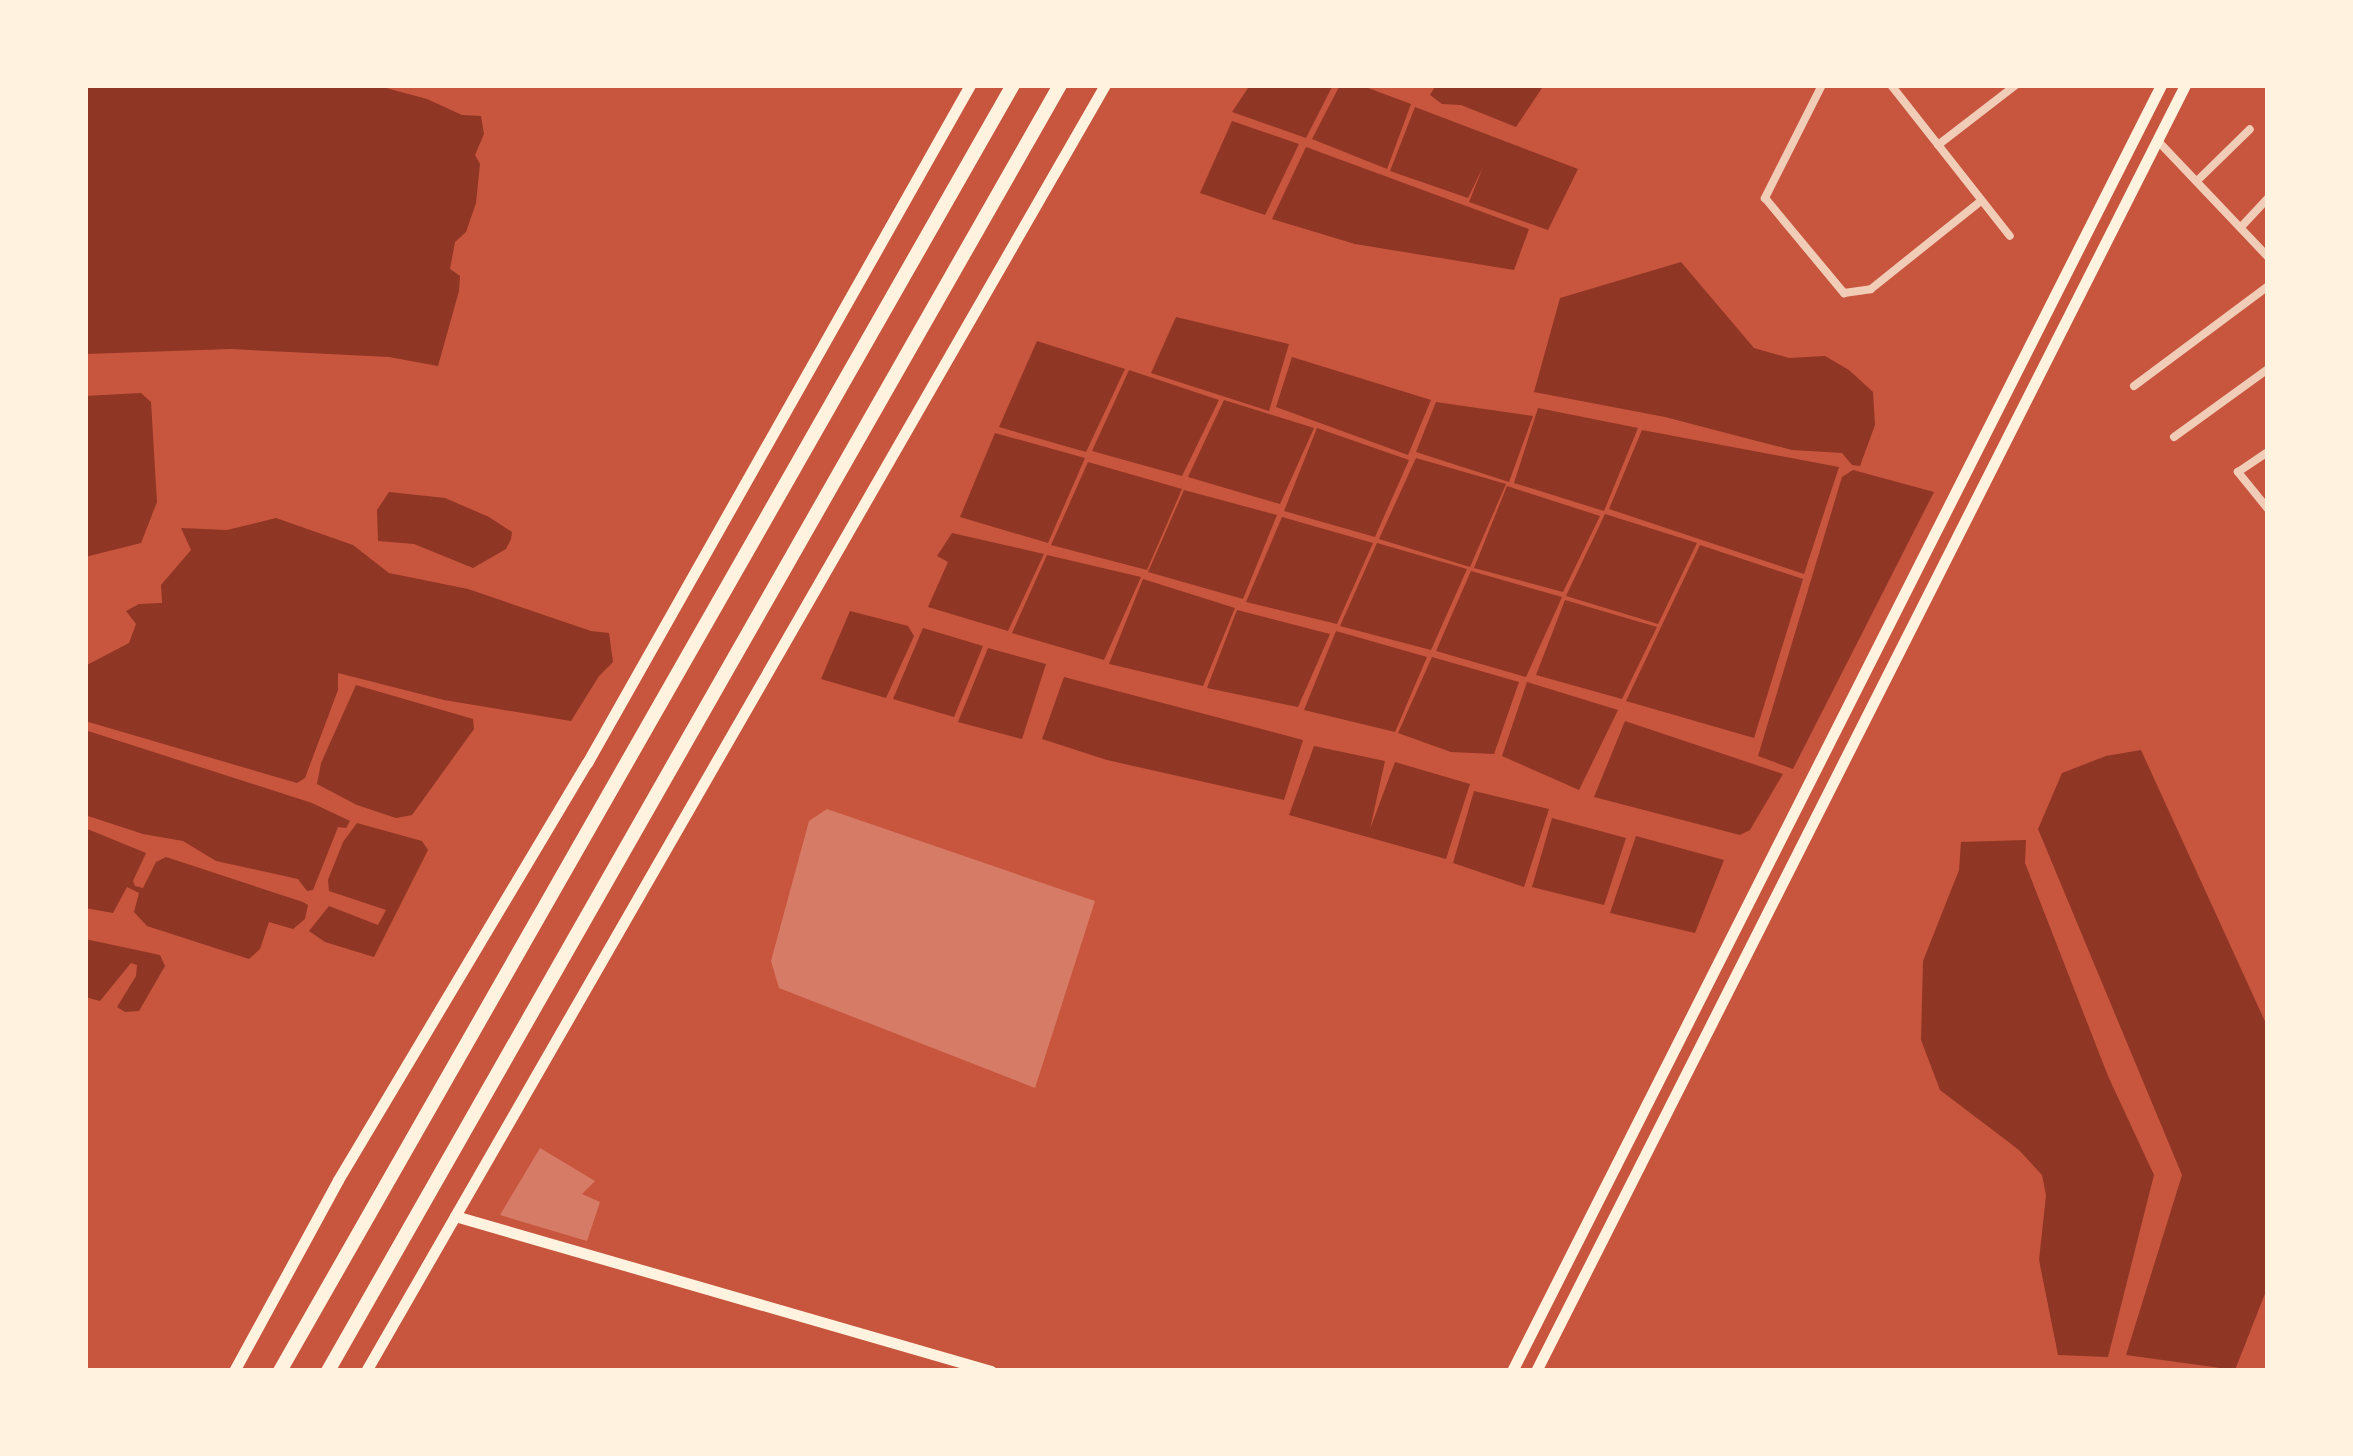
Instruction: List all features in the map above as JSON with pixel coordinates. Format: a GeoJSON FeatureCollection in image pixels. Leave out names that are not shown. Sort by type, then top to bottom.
{"type":"FeatureCollection","features":[{"type":"Feature","properties":{"kind":"highway"},"geometry":{"type":"LineString","coordinates":[[280,1371],[1013,85]]}},
{"type":"Feature","properties":{"kind":"highway"},"geometry":{"type":"LineString","coordinates":[[328,1371],[1060,85]]}},
{"type":"Feature","properties":{"kind":"main road"},"geometry":{"type":"LineString","coordinates":[[234,1371],[338,1180],[587,764],[970,85]]}},
{"type":"Feature","properties":{"kind":"main road"},"geometry":{"type":"LineString","coordinates":[[366,1371],[1105,85]]}},
{"type":"Feature","properties":{"kind":"main road"},"geometry":{"type":"LineString","coordinates":[[1512,1371],[2161,85]]}},
{"type":"Feature","properties":{"kind":"main road"},"geometry":{"type":"LineString","coordinates":[[1536,1371],[2185,85]]}},
{"type":"Feature","properties":{"kind":"main road"},"geometry":{"type":"LineString","coordinates":[[2147,114],[2166,123]]}},
{"type":"Feature","properties":{"kind":"main road"},"geometry":{"type":"LineString","coordinates":[[454,1216],[991,1371]]}},
{"type":"Feature","properties":{"kind":"street"},"geometry":{"type":"LineString","coordinates":[[1822,85],[1765,198],[1844,293],[1871,289],[1982,201]]}},
{"type":"Feature","properties":{"kind":"street"},"geometry":{"type":"LineString","coordinates":[[1891,85],[2010,236]]}},
{"type":"Feature","properties":{"kind":"street"},"geometry":{"type":"LineString","coordinates":[[1938,145],[2016,85]]}},
{"type":"Feature","properties":{"kind":"street"},"geometry":{"type":"LineString","coordinates":[[2199,180],[2250,128]]}},
{"type":"Feature","properties":{"kind":"street"},"geometry":{"type":"LineString","coordinates":[[2157,140],[2268,257]]}},
{"type":"Feature","properties":{"kind":"street"},"geometry":{"type":"LineString","coordinates":[[2242,227],[2268,198]]}},
{"type":"Feature","properties":{"kind":"street"},"geometry":{"type":"LineString","coordinates":[[2134,386],[2268,286]]}},
{"type":"Feature","properties":{"kind":"street"},"geometry":{"type":"LineString","coordinates":[[2174,437],[2268,370]]}},
{"type":"Feature","properties":{"kind":"street"},"geometry":{"type":"LineString","coordinates":[[2268,452],[2238,472],[2268,509]]}},
{"type":"Feature","properties":{"kind":"shaded area"},"geometry":{"type":"Polygon","coordinates":[[[85,85],[375,85],[427,99],[462,115],[481,116],[484,134],[475,155],[480,164],[476,203],[466,232],[455,242],[450,269],[460,276],[459,291],[438,366],[389,357],[230,349],[85,354],[85,85]]]}},
{"type":"Feature","properties":{"kind":"shaded area"},"geometry":{"type":"Polygon","coordinates":[[[1250,85],[1333,85],[1306,138],[1232,112],[1250,85]]]}},
{"type":"Feature","properties":{"kind":"shaded area"},"geometry":{"type":"Polygon","coordinates":[[[1340,85],[1360,85],[1411,104],[1387,169],[1312,139],[1340,85]]]}},
{"type":"Feature","properties":{"kind":"shaded area"},"geometry":{"type":"Polygon","coordinates":[[[1436,85],[1544,85],[1516,127],[1461,105],[1442,104],[1430,95],[1436,85]]]}},
{"type":"Feature","properties":{"kind":"shaded area"},"geometry":{"type":"Polygon","coordinates":[[[1415,107],[1578,169],[1548,230],[1469,202],[1483,167],[1468,198],[1390,171],[1415,107]]]}},
{"type":"Feature","properties":{"kind":"shaded area"},"geometry":{"type":"Polygon","coordinates":[[[1232,121],[1299,144],[1265,215],[1200,193],[1232,121]]]}},
{"type":"Feature","properties":{"kind":"shaded area"},"geometry":{"type":"Polygon","coordinates":[[[1306,147],[1529,229],[1514,270],[1355,244],[1272,219],[1306,147]]]}},
{"type":"Feature","properties":{"kind":"shaded area"},"geometry":{"type":"Polygon","coordinates":[[[1681,262],[1754,348],[1789,358],[1825,356],[1849,370],[1873,392],[1875,425],[1860,466],[1852,465],[1842,453],[1792,450],[1665,417],[1534,392],[1560,298],[1681,262]]]}},
{"type":"Feature","properties":{"kind":"shaded area"},"geometry":{"type":"Polygon","coordinates":[[[1176,317],[1289,344],[1269,411],[1151,373],[1176,317]]]}},
{"type":"Feature","properties":{"kind":"shaded area"},"geometry":{"type":"Polygon","coordinates":[[[1037,341],[1125,369],[1086,452],[999,427],[1037,341]]]}},
{"type":"Feature","properties":{"kind":"shaded area"},"geometry":{"type":"Polygon","coordinates":[[[1292,357],[1431,400],[1408,455],[1276,407],[1292,357]]]}},
{"type":"Feature","properties":{"kind":"shaded area"},"geometry":{"type":"Polygon","coordinates":[[[1129,370],[1219,400],[1182,476],[1092,451],[1129,370]]]}},
{"type":"Feature","properties":{"kind":"shaded area"},"geometry":{"type":"Polygon","coordinates":[[[141,393],[151,402],[157,502],[141,543],[85,557],[85,396],[141,393]]]}},
{"type":"Feature","properties":{"kind":"shaded area"},"geometry":{"type":"Polygon","coordinates":[[[1224,400],[1314,428],[1280,504],[1188,477],[1224,400]]]}},
{"type":"Feature","properties":{"kind":"shaded area"},"geometry":{"type":"Polygon","coordinates":[[[1436,402],[1533,416],[1509,482],[1416,452],[1436,402]]]}},
{"type":"Feature","properties":{"kind":"shaded area"},"geometry":{"type":"Polygon","coordinates":[[[1538,408],[1638,428],[1604,511],[1514,483],[1538,408]]]}},
{"type":"Feature","properties":{"kind":"shaded area"},"geometry":{"type":"Polygon","coordinates":[[[1317,428],[1409,460],[1375,537],[1284,511],[1317,428]]]}},
{"type":"Feature","properties":{"kind":"shaded area"},"geometry":{"type":"Polygon","coordinates":[[[1642,430],[1839,467],[1804,574],[1609,509],[1642,430]]]}},
{"type":"Feature","properties":{"kind":"shaded area"},"geometry":{"type":"Polygon","coordinates":[[[995,433],[1085,458],[1048,543],[960,517],[995,433]]]}},
{"type":"Feature","properties":{"kind":"shaded area"},"geometry":{"type":"Polygon","coordinates":[[[1416,458],[1506,484],[1470,567],[1379,539],[1416,458]]]}},
{"type":"Feature","properties":{"kind":"shaded area"},"geometry":{"type":"Polygon","coordinates":[[[1088,462],[1182,489],[1147,570],[1051,545],[1088,462]]]}},
{"type":"Feature","properties":{"kind":"shaded area"},"geometry":{"type":"Polygon","coordinates":[[[1853,470],[1934,492],[1793,769],[1758,756],[1842,477],[1853,470]]]}},
{"type":"Feature","properties":{"kind":"shaded area"},"geometry":{"type":"Polygon","coordinates":[[[1507,486],[1600,516],[1563,592],[1474,568],[1507,486]]]}},
{"type":"Feature","properties":{"kind":"shaded area"},"geometry":{"type":"Polygon","coordinates":[[[1184,490],[1277,515],[1243,599],[1148,572],[1184,490]]]}},
{"type":"Feature","properties":{"kind":"shaded area"},"geometry":{"type":"Polygon","coordinates":[[[389,492],[445,498],[489,517],[512,532],[511,539],[506,549],[473,568],[414,544],[378,541],[377,510],[389,492]]]}},
{"type":"Feature","properties":{"kind":"shaded area"},"geometry":{"type":"Polygon","coordinates":[[[1605,514],[1697,543],[1658,624],[1566,596],[1605,514]]]}},
{"type":"Feature","properties":{"kind":"shaded area"},"geometry":{"type":"Polygon","coordinates":[[[1282,517],[1373,543],[1337,624],[1246,602],[1282,517]]]}},
{"type":"Feature","properties":{"kind":"shaded area"},"geometry":{"type":"Polygon","coordinates":[[[276,518],[353,545],[389,573],[468,589],[591,631],[609,633],[613,662],[599,676],[571,721],[444,700],[338,673],[338,690],[305,778],[297,783],[85,721],[85,666],[129,643],[136,624],[126,611],[139,604],[162,603],[161,585],[191,550],[181,528],[227,530],[276,518]]]}},
{"type":"Feature","properties":{"kind":"shaded area"},"geometry":{"type":"Polygon","coordinates":[[[952,533],[1044,554],[1008,631],[928,607],[948,562],[937,556],[952,533]]]}},
{"type":"Feature","properties":{"kind":"shaded area"},"geometry":{"type":"Polygon","coordinates":[[[1377,543],[1467,569],[1431,650],[1340,626],[1377,543]]]}},
{"type":"Feature","properties":{"kind":"shaded area"},"geometry":{"type":"Polygon","coordinates":[[[1700,545],[1803,579],[1754,738],[1626,701],[1700,545]]]}},
{"type":"Feature","properties":{"kind":"shaded area"},"geometry":{"type":"Polygon","coordinates":[[[1047,555],[1141,577],[1104,660],[1012,633],[1047,555]]]}},
{"type":"Feature","properties":{"kind":"shaded area"},"geometry":{"type":"Polygon","coordinates":[[[1471,571],[1562,597],[1526,677],[1436,651],[1471,571]]]}},
{"type":"Feature","properties":{"kind":"shaded area"},"geometry":{"type":"Polygon","coordinates":[[[1143,579],[1235,608],[1203,686],[1109,664],[1143,579]]]}},
{"type":"Feature","properties":{"kind":"shaded area"},"geometry":{"type":"Polygon","coordinates":[[[1565,600],[1657,627],[1622,699],[1536,675],[1565,600]]]}},
{"type":"Feature","properties":{"kind":"shaded area"},"geometry":{"type":"Polygon","coordinates":[[[1237,610],[1330,634],[1298,707],[1207,688],[1237,610]]]}},
{"type":"Feature","properties":{"kind":"shaded area"},"geometry":{"type":"Polygon","coordinates":[[[850,611],[908,626],[914,636],[886,698],[821,679],[850,611]]]}},
{"type":"Feature","properties":{"kind":"shaded area"},"geometry":{"type":"Polygon","coordinates":[[[923,628],[983,646],[954,717],[893,699],[923,628]]]}},
{"type":"Feature","properties":{"kind":"shaded area"},"geometry":{"type":"Polygon","coordinates":[[[1336,631],[1427,657],[1395,732],[1304,710],[1336,631]]]}},
{"type":"Feature","properties":{"kind":"shaded area"},"geometry":{"type":"Polygon","coordinates":[[[988,648],[1046,664],[1022,739],[958,722],[988,648]]]}},
{"type":"Feature","properties":{"kind":"shaded area"},"geometry":{"type":"Polygon","coordinates":[[[1432,657],[1519,682],[1494,754],[1451,752],[1398,733],[1432,657]]]}},
{"type":"Feature","properties":{"kind":"shaded area"},"geometry":{"type":"Polygon","coordinates":[[[1064,677],[1303,740],[1284,800],[1107,760],[1042,739],[1064,677]]]}},
{"type":"Feature","properties":{"kind":"shaded area"},"geometry":{"type":"Polygon","coordinates":[[[1527,682],[1618,710],[1579,790],[1502,756],[1527,682]]]}},
{"type":"Feature","properties":{"kind":"shaded area"},"geometry":{"type":"Polygon","coordinates":[[[356,685],[473,719],[474,729],[412,815],[396,818],[357,805],[317,784],[321,763],[356,685]]]}},
{"type":"Feature","properties":{"kind":"shaded area"},"geometry":{"type":"Polygon","coordinates":[[[1625,721],[1783,774],[1750,830],[1740,835],[1594,797],[1625,721]]]}},
{"type":"Feature","properties":{"kind":"shaded area"},"geometry":{"type":"Polygon","coordinates":[[[85,730],[312,803],[350,821],[346,828],[338,827],[313,890],[307,891],[298,879],[216,861],[183,841],[143,834],[85,815],[85,730]]]}},
{"type":"Feature","properties":{"kind":"shaded area"},"geometry":{"type":"Polygon","coordinates":[[[1314,746],[1385,761],[1370,829],[1395,762],[1470,784],[1446,859],[1289,815],[1314,746]]]}},
{"type":"Feature","properties":{"kind":"shaded area"},"geometry":{"type":"Polygon","coordinates":[[[2141,750],[2268,1028],[2268,1286],[2235,1370],[2126,1355],[2182,1175],[2038,829],[2062,773],[2106,756],[2141,750]]]}},
{"type":"Feature","properties":{"kind":"shaded area"},"geometry":{"type":"Polygon","coordinates":[[[1474,791],[1549,809],[1524,887],[1453,863],[1474,791]]]}},
{"type":"Feature","properties":{"kind":"shaded area"},"geometry":{"type":"Polygon","coordinates":[[[1552,818],[1626,838],[1604,905],[1532,887],[1552,818]]]}},
{"type":"Feature","properties":{"kind":"shaded area"},"geometry":{"type":"Polygon","coordinates":[[[357,823],[422,841],[428,850],[374,957],[325,942],[309,931],[329,906],[378,925],[386,910],[329,891],[328,880],[343,842],[357,823]]]}},
{"type":"Feature","properties":{"kind":"shaded area"},"geometry":{"type":"Polygon","coordinates":[[[85,828],[146,853],[133,881],[135,886],[143,888],[156,862],[166,857],[303,902],[308,905],[305,919],[293,929],[269,922],[260,949],[249,959],[147,926],[134,912],[139,893],[127,887],[113,913],[85,908],[85,828]]]}},
{"type":"Feature","properties":{"kind":"shaded area"},"geometry":{"type":"Polygon","coordinates":[[[1636,836],[1724,860],[1695,933],[1610,913],[1636,836]]]}},
{"type":"Feature","properties":{"kind":"shaded area"},"geometry":{"type":"Polygon","coordinates":[[[2026,840],[2025,863],[2108,1076],[2154,1175],[2108,1357],[2058,1355],[2039,1260],[2046,1195],[2042,1175],[2019,1150],[1940,1090],[1921,1040],[1923,961],[1959,870],[1961,842],[2026,840]]]}},
{"type":"Feature","properties":{"kind":"shaded area"},"geometry":{"type":"Polygon","coordinates":[[[85,939],[160,955],[165,966],[139,1011],[125,1012],[117,1007],[136,976],[137,965],[131,963],[100,1001],[85,997],[85,939]]]}},
{"type":"Feature","properties":{"kind":"building"},"geometry":{"type":"Polygon","coordinates":[[[827,809],[1095,901],[1035,1088],[779,988],[771,961],[809,821],[827,809]]]}},
{"type":"Feature","properties":{"kind":"building"},"geometry":{"type":"Polygon","coordinates":[[[540,1148],[595,1181],[582,1194],[600,1202],[587,1241],[500,1215],[540,1148]]]}}]}
